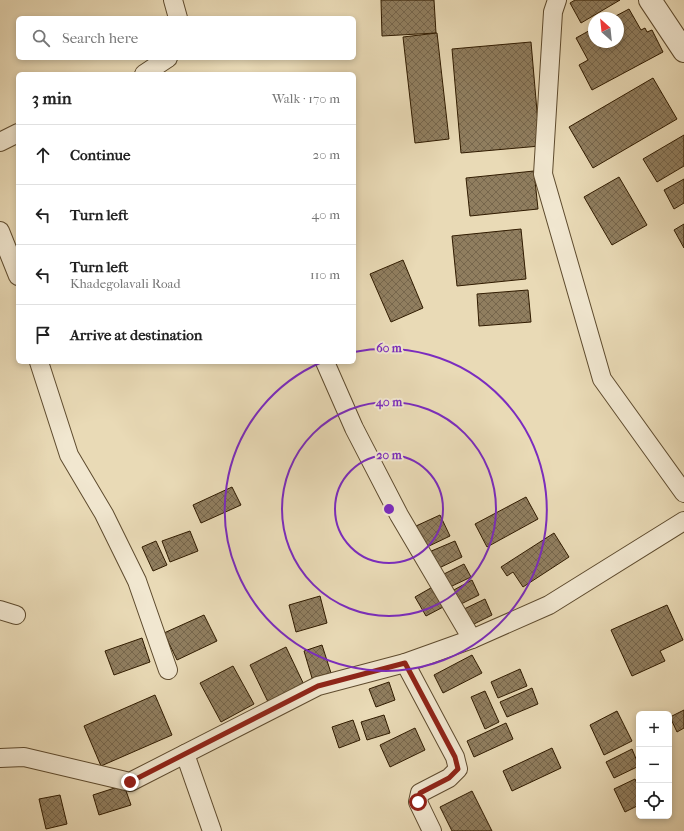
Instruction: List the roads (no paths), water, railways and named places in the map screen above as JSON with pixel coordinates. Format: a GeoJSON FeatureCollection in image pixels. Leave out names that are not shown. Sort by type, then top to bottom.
{"type":"FeatureCollection","features":[{"type":"Feature","properties":{"kind":"street"},"geometry":{"type":"LineString","coordinates":[[173,0],[177,16]]}},
{"type":"Feature","properties":{"kind":"street"},"geometry":{"type":"LineString","coordinates":[[557,0],[553,12],[543,174],[602,379],[684,493]]}},
{"type":"Feature","properties":{"kind":"street"},"geometry":{"type":"LineString","coordinates":[[650,0],[684,51]]}},
{"type":"Feature","properties":{"kind":"street"},"geometry":{"type":"LineString","coordinates":[[147,72],[165,60]]}},
{"type":"Feature","properties":{"kind":"street"},"geometry":{"type":"LineString","coordinates":[[0,142],[16,134]]}},
{"type":"Feature","properties":{"kind":"street"},"geometry":{"type":"LineString","coordinates":[[0,231],[16,271]]}},
{"type":"Feature","properties":{"kind":"street"},"geometry":{"type":"LineString","coordinates":[[40,364],[69,455],[104,514],[136,581],[168,670]]}},
{"type":"Feature","properties":{"kind":"street"},"geometry":{"type":"LineString","coordinates":[[326,364],[354,428],[399,515],[472,639]]}},
{"type":"Feature","properties":{"kind":"street"},"geometry":{"type":"LineString","coordinates":[[0,758],[24,757],[130,782],[318,686],[405,663],[472,639],[550,605],[684,521]]}},
{"type":"Feature","properties":{"kind":"street"},"geometry":{"type":"LineString","coordinates":[[405,663],[455,757],[458,769],[449,778],[420,793],[418,802],[432,831]]}},
{"type":"Feature","properties":{"kind":"street"},"geometry":{"type":"LineString","coordinates":[[185,754],[212,831]]}}]}
